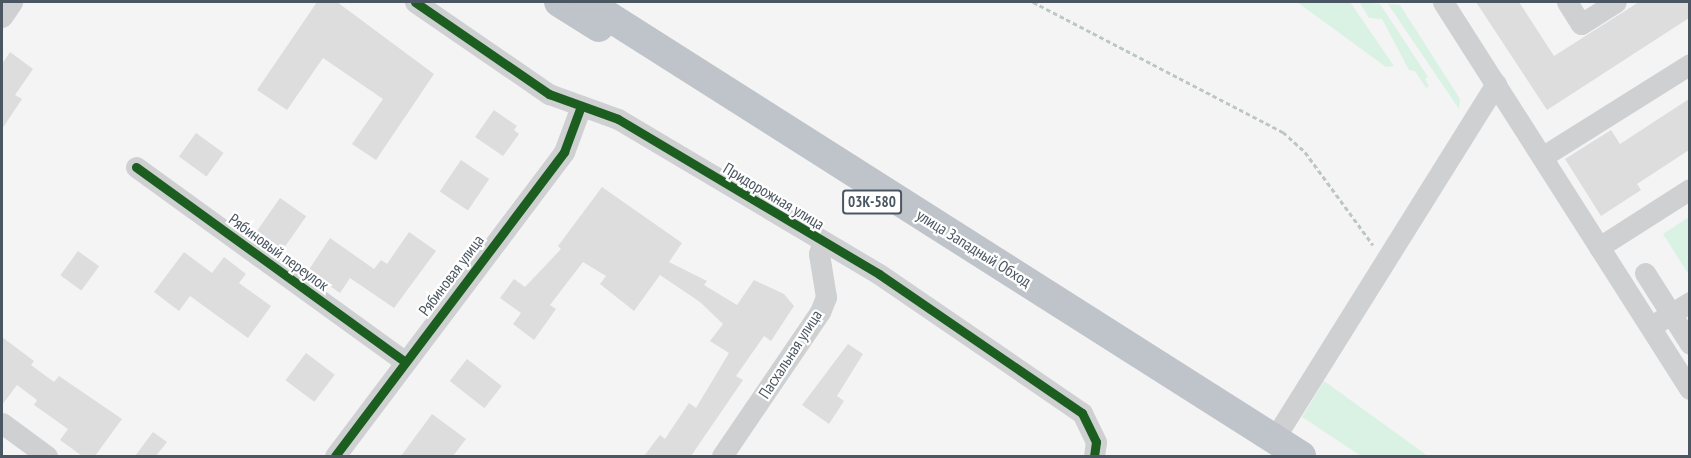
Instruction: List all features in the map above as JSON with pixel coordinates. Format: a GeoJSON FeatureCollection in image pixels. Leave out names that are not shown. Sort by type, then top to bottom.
{"type":"FeatureCollection","features":[{"type":"Feature","properties":{"kind":"highway","name":"улица Западный Обход"},"geometry":{"type":"LineString","coordinates":[[559,2],[1273,448],[1301,456]]}},
{"type":"Feature","properties":{"kind":"highway","name":"улица Западный Обход"},"geometry":{"type":"LineString","coordinates":[[585,2],[1273,448]]}},
{"type":"Feature","properties":{"kind":"street"},"geometry":{"type":"LineString","coordinates":[[2,17],[12,2]]}},
{"type":"Feature","properties":{"kind":"street","name":"Придорожная улица"},"geometry":{"type":"LineString","coordinates":[[415,2],[549,94],[618,119],[822,243],[879,274],[1082,413],[1095,449]]}},
{"type":"Feature","properties":{"kind":"street"},"geometry":{"type":"LineString","coordinates":[[1443,2],[1689,389]]}},
{"type":"Feature","properties":{"kind":"street"},"geometry":{"type":"LineString","coordinates":[[1567,2],[1581,24],[1616,2]]}},
{"type":"Feature","properties":{"kind":"street"},"geometry":{"type":"LineString","coordinates":[[1542,157],[1689,64]]}},
{"type":"Feature","properties":{"kind":"street"},"geometry":{"type":"LineString","coordinates":[[1273,448],[1496,84]]}},
{"type":"Feature","properties":{"kind":"street","name":"Рябиновая улица"},"geometry":{"type":"LineString","coordinates":[[335,456],[564,152],[581,106]]}},
{"type":"Feature","properties":{"kind":"street","name":"Рябиновый переулок"},"geometry":{"type":"LineString","coordinates":[[136,167],[405,361]]}},
{"type":"Feature","properties":{"kind":"street"},"geometry":{"type":"LineString","coordinates":[[1599,248],[1689,189]]}},
{"type":"Feature","properties":{"kind":"street","name":"Пасхальная улица"},"geometry":{"type":"LineString","coordinates":[[722,456],[820,312],[826,297],[819,254],[822,243]]}},
{"type":"Feature","properties":{"kind":"street"},"geometry":{"type":"LineString","coordinates":[[1645,273],[1689,344]]}},
{"type":"Feature","properties":{"kind":"street"},"geometry":{"type":"LineString","coordinates":[[1650,327],[1689,302]]}},
{"type":"Feature","properties":{"kind":"street"},"geometry":{"type":"LineString","coordinates":[[2,423],[47,456]]}},
{"type":"Feature","properties":{"kind":"path"},"geometry":{"type":"LineString","coordinates":[[1033,2],[1283,132],[1305,152],[1373,245]]}},
{"type":"Feature","properties":{"kind":"green space"},"geometry":{"type":"Polygon","coordinates":[[[1297,2],[1350,2],[1394,66],[1386,67],[1297,2]]]}},
{"type":"Feature","properties":{"kind":"green space"},"geometry":{"type":"Polygon","coordinates":[[[1359,2],[1380,4],[1428,77],[1425,79],[1429,86],[1426,88],[1415,71],[1409,70],[1382,19],[1369,18],[1359,2]]]}},
{"type":"Feature","properties":{"kind":"green space"},"geometry":{"type":"Polygon","coordinates":[[[1388,4],[1400,5],[1460,99],[1459,109],[1388,4]]]}},
{"type":"Feature","properties":{"kind":"green space"},"geometry":{"type":"Polygon","coordinates":[[[1689,217],[1690,270],[1687,272],[1663,234],[1689,217]]]}},
{"type":"Feature","properties":{"kind":"green space"},"geometry":{"type":"Polygon","coordinates":[[[1324,381],[1428,456],[1361,456],[1302,417],[1324,381]]]}},
{"type":"Feature","properties":{"kind":"building"},"geometry":{"type":"Polygon","coordinates":[[[317,2],[337,2],[434,74],[376,160],[352,144],[383,99],[323,58],[287,110],[257,90],[317,2]]]}},
{"type":"Feature","properties":{"kind":"building"},"geometry":{"type":"Polygon","coordinates":[[[1476,2],[1519,2],[1554,56],[1639,2],[1689,2],[1689,18],[1547,110],[1476,2]]]}},
{"type":"Feature","properties":{"kind":"building"},"geometry":{"type":"Polygon","coordinates":[[[10,52],[33,69],[15,95],[22,99],[2,129],[2,64],[10,52]]]}},
{"type":"Feature","properties":{"kind":"building"},"geometry":{"type":"Polygon","coordinates":[[[1689,99],[1689,150],[1637,184],[1641,190],[1601,216],[1565,159],[1611,130],[1620,144],[1689,99]]]}},
{"type":"Feature","properties":{"kind":"building"},"geometry":{"type":"Polygon","coordinates":[[[494,110],[517,126],[514,130],[519,134],[503,156],[475,137],[494,110]]]}},
{"type":"Feature","properties":{"kind":"building"},"geometry":{"type":"Polygon","coordinates":[[[196,133],[224,153],[206,176],[179,156],[196,133]]]}},
{"type":"Feature","properties":{"kind":"building"},"geometry":{"type":"Polygon","coordinates":[[[461,160],[489,179],[468,211],[440,192],[461,160]]]}},
{"type":"Feature","properties":{"kind":"building"},"geometry":{"type":"Polygon","coordinates":[[[602,187],[682,243],[669,262],[707,281],[704,285],[737,305],[754,280],[784,294],[794,306],[771,341],[764,336],[736,376],[743,380],[691,456],[644,456],[660,435],[665,439],[689,403],[696,408],[729,353],[710,341],[723,324],[700,302],[660,275],[634,311],[600,284],[606,276],[583,262],[550,305],[556,309],[534,340],[513,324],[521,313],[500,298],[514,279],[525,287],[561,249],[558,246],[602,187]]]}},
{"type":"Feature","properties":{"kind":"building"},"geometry":{"type":"Polygon","coordinates":[[[280,198],[306,216],[282,251],[256,232],[280,198]]]}},
{"type":"Feature","properties":{"kind":"building"},"geometry":{"type":"Polygon","coordinates":[[[409,232],[436,251],[394,308],[350,278],[340,293],[308,271],[330,238],[374,269],[381,260],[387,264],[409,232]]]}},
{"type":"Feature","properties":{"kind":"building"},"geometry":{"type":"Polygon","coordinates":[[[78,251],[99,266],[81,291],[60,275],[78,251]]]}},
{"type":"Feature","properties":{"kind":"building"},"geometry":{"type":"Polygon","coordinates":[[[184,252],[212,273],[224,257],[246,274],[239,283],[271,306],[248,338],[190,296],[179,311],[154,292],[184,252]]]}},
{"type":"Feature","properties":{"kind":"building"},"geometry":{"type":"Polygon","coordinates":[[[2,337],[34,361],[31,365],[54,382],[59,376],[122,419],[95,456],[82,456],[60,440],[68,429],[34,405],[37,400],[17,385],[2,405],[2,337]]]}},
{"type":"Feature","properties":{"kind":"building"},"geometry":{"type":"Polygon","coordinates":[[[848,344],[863,354],[837,396],[844,401],[829,424],[802,405],[848,344]]]}},
{"type":"Feature","properties":{"kind":"building"},"geometry":{"type":"Polygon","coordinates":[[[306,353],[335,375],[314,402],[286,380],[306,353]]]}},
{"type":"Feature","properties":{"kind":"building"},"geometry":{"type":"Polygon","coordinates":[[[467,359],[502,386],[484,408],[450,381],[467,359]]]}},
{"type":"Feature","properties":{"kind":"building"},"geometry":{"type":"Polygon","coordinates":[[[432,414],[466,439],[453,456],[401,456],[432,414]]]}},
{"type":"Feature","properties":{"kind":"building"},"geometry":{"type":"Polygon","coordinates":[[[153,432],[167,442],[156,456],[135,456],[153,432]]]}},
{"type":"Feature","properties":{"kind":"cycle path"},"geometry":{"type":"LineString","coordinates":[[415,2],[549,94],[618,119],[879,274],[1082,413],[1096,442],[1094,456]]}},
{"type":"Feature","properties":{"kind":"cycle path"},"geometry":{"type":"LineString","coordinates":[[335,456],[564,152],[581,106]]}},
{"type":"Feature","properties":{"kind":"cycle path"},"geometry":{"type":"LineString","coordinates":[[136,167],[404,361]]}}]}
